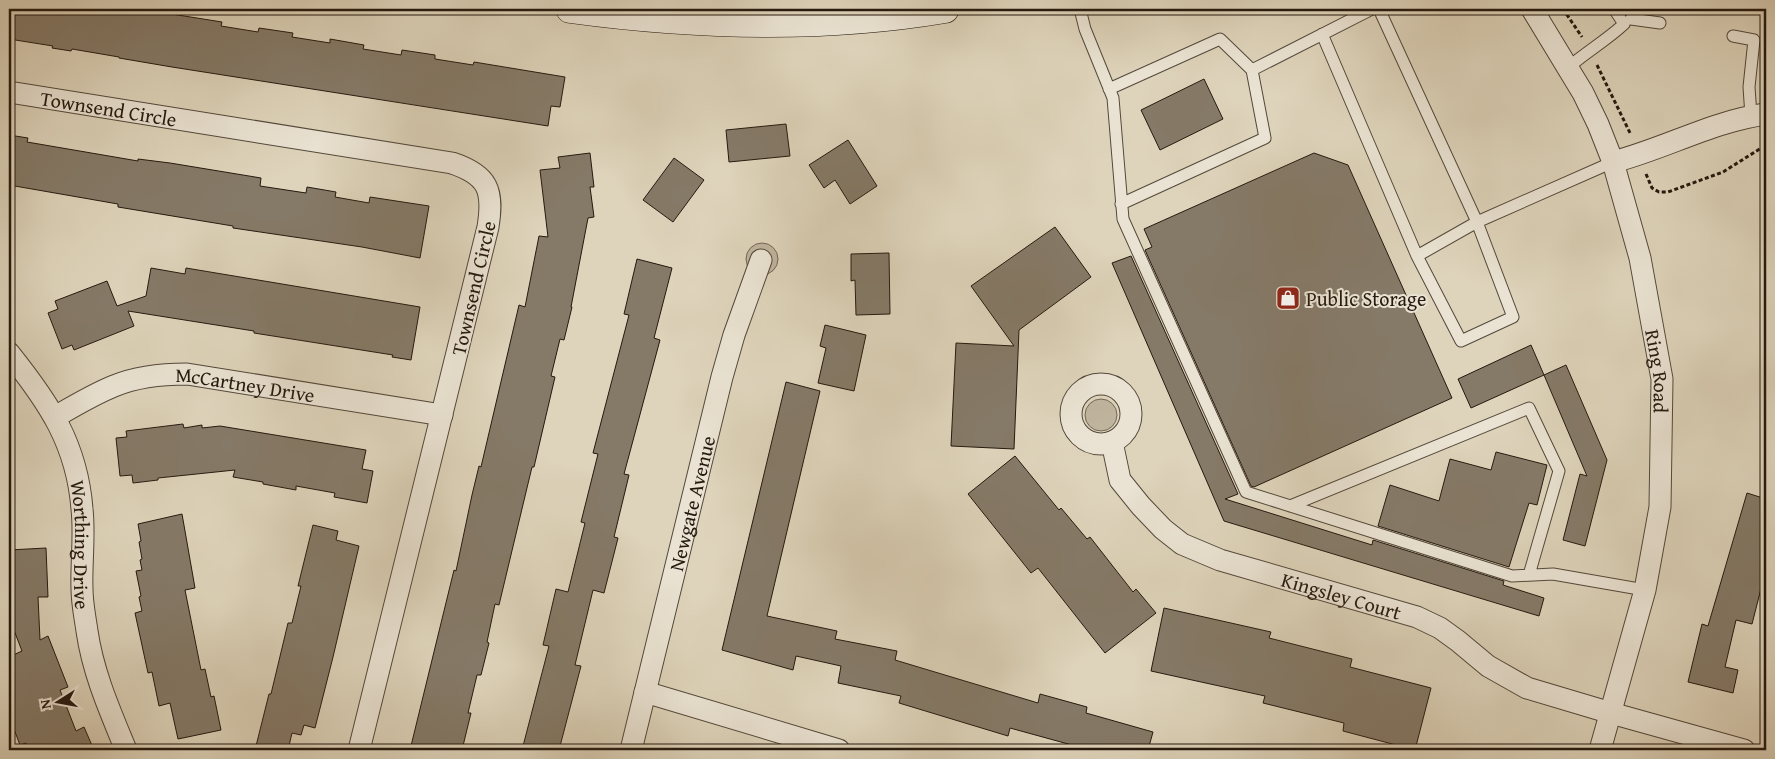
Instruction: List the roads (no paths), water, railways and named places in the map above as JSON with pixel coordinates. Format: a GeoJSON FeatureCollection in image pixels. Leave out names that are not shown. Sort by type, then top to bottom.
{"type":"FeatureCollection","features":[{"type":"Feature","properties":{"kind":"main road"},"geometry":{"type":"LineString","coordinates":[[570,9],[632,17],[736,24],[860,20],[946,9]]}},
{"type":"Feature","properties":{"kind":"street","name":"Ring Road"},"geometry":{"type":"LineString","coordinates":[[1532,9],[1568,67],[1598,124],[1613,162],[1640,258],[1662,379],[1660,507],[1646,590],[1600,750]]}},
{"type":"Feature","properties":{"kind":"street","name":"Townsend Circle"},"geometry":{"type":"LineString","coordinates":[[9,92],[452,163],[468,168],[487,187],[491,208],[488,227],[359,750]]}},
{"type":"Feature","properties":{"kind":"street"},"geometry":{"type":"LineString","coordinates":[[1613,162],[1638,156],[1729,122],[1759,115]]}},
{"type":"Feature","properties":{"kind":"street","name":"Newgate Avenue"},"geometry":{"type":"LineString","coordinates":[[630,750],[722,377],[734,335],[761,260]]}},
{"type":"Feature","properties":{"kind":"street","name":"Worthing Drive"},"geometry":{"type":"LineString","coordinates":[[9,354],[30,379],[55,416],[70,447],[78,476],[82,510],[82,590],[87,633],[106,703],[126,750]]}},
{"type":"Feature","properties":{"kind":"street","name":"McCartney Drive"},"geometry":{"type":"LineString","coordinates":[[55,416],[115,386],[147,376],[188,374],[442,415]]}},
{"type":"Feature","properties":{"kind":"street","name":"Kingsley Court"},"geometry":{"type":"LineString","coordinates":[[1112,442],[1120,480],[1163,529],[1182,544],[1220,560],[1417,617],[1440,628],[1488,666],[1527,688],[1744,750]]}},
{"type":"Feature","properties":{"kind":"street"},"geometry":{"type":"LineString","coordinates":[[645,692],[839,750]]}},
{"type":"Feature","properties":{"kind":"lane"},"geometry":{"type":"LineString","coordinates":[[1080,9],[1085,28],[1113,98],[1123,219],[1246,492],[1512,576],[1553,574],[1646,590]]}},
{"type":"Feature","properties":{"kind":"lane"},"geometry":{"type":"LineString","coordinates":[[1252,70],[1372,9]]}},
{"type":"Feature","properties":{"kind":"lane"},"geometry":{"type":"LineString","coordinates":[[1322,34],[1417,256],[1461,340],[1514,317],[1477,222],[1379,9]]}},
{"type":"Feature","properties":{"kind":"lane"},"geometry":{"type":"LineString","coordinates":[[1614,9],[1629,17],[1660,22]]}},
{"type":"Feature","properties":{"kind":"lane"},"geometry":{"type":"LineString","coordinates":[[1568,67],[1614,33],[1629,17]]}},
{"type":"Feature","properties":{"kind":"lane"},"geometry":{"type":"LineString","coordinates":[[1733,36],[1754,40],[1749,87],[1759,115]]}},
{"type":"Feature","properties":{"kind":"lane"},"geometry":{"type":"LineString","coordinates":[[1109,89],[1220,40],[1252,70],[1265,138],[1121,204]]}},
{"type":"Feature","properties":{"kind":"lane"},"geometry":{"type":"LineString","coordinates":[[1417,256],[1477,222],[1613,162]]}},
{"type":"Feature","properties":{"kind":"lane"},"geometry":{"type":"LineString","coordinates":[[1290,506],[1529,408],[1559,471],[1529,575]]}},
{"type":"Feature","properties":{"kind":"place","name":"Public Storage"},"geometry":{"type":"Point","coordinates":[1288,298]}}]}
